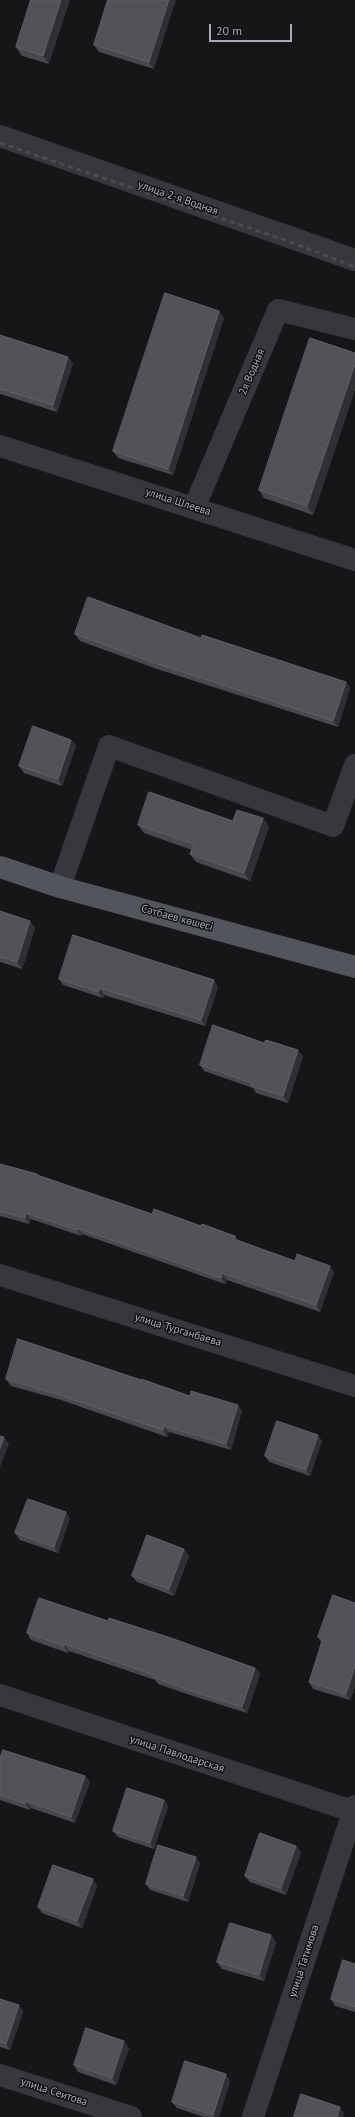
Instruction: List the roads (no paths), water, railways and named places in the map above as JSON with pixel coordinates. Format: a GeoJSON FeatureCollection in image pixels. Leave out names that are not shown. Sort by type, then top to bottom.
{"type":"FeatureCollection","features":[{"type":"Feature","properties":{"kind":"main road","name":"Сәтбаев көшесі"},"geometry":{"type":"LineString","coordinates":[[0,867],[60,886],[355,967]]}},
{"type":"Feature","properties":{"kind":"street","name":"улица 2-я Водная"},"geometry":{"type":"LineString","coordinates":[[0,136],[355,260]]}},
{"type":"Feature","properties":{"kind":"street","name":"2я Водная"},"geometry":{"type":"LineString","coordinates":[[194,508],[278,310],[355,329]]}},
{"type":"Feature","properties":{"kind":"street","name":"улица Шлеева"},"geometry":{"type":"LineString","coordinates":[[0,446],[355,560]]}},
{"type":"Feature","properties":{"kind":"street"},"geometry":{"type":"LineString","coordinates":[[60,886],[109,746],[333,826],[355,765]]}},
{"type":"Feature","properties":{"kind":"street","name":"улица Турганбаева"},"geometry":{"type":"LineString","coordinates":[[0,1275],[355,1386]]}},
{"type":"Feature","properties":{"kind":"street","name":"улица Павлодарская"},"geometry":{"type":"LineString","coordinates":[[0,1696],[354,1809]]}},
{"type":"Feature","properties":{"kind":"street","name":"улица Татимова"},"geometry":{"type":"LineString","coordinates":[[253,2117],[354,1809]]}},
{"type":"Feature","properties":{"kind":"street","name":"улица Сеитова"},"geometry":{"type":"LineString","coordinates":[[0,2075],[131,2117]]}},
{"type":"Feature","properties":{"kind":"railway"},"geometry":{"type":"LineString","coordinates":[[0,143],[288,241],[355,267]]}}]}
